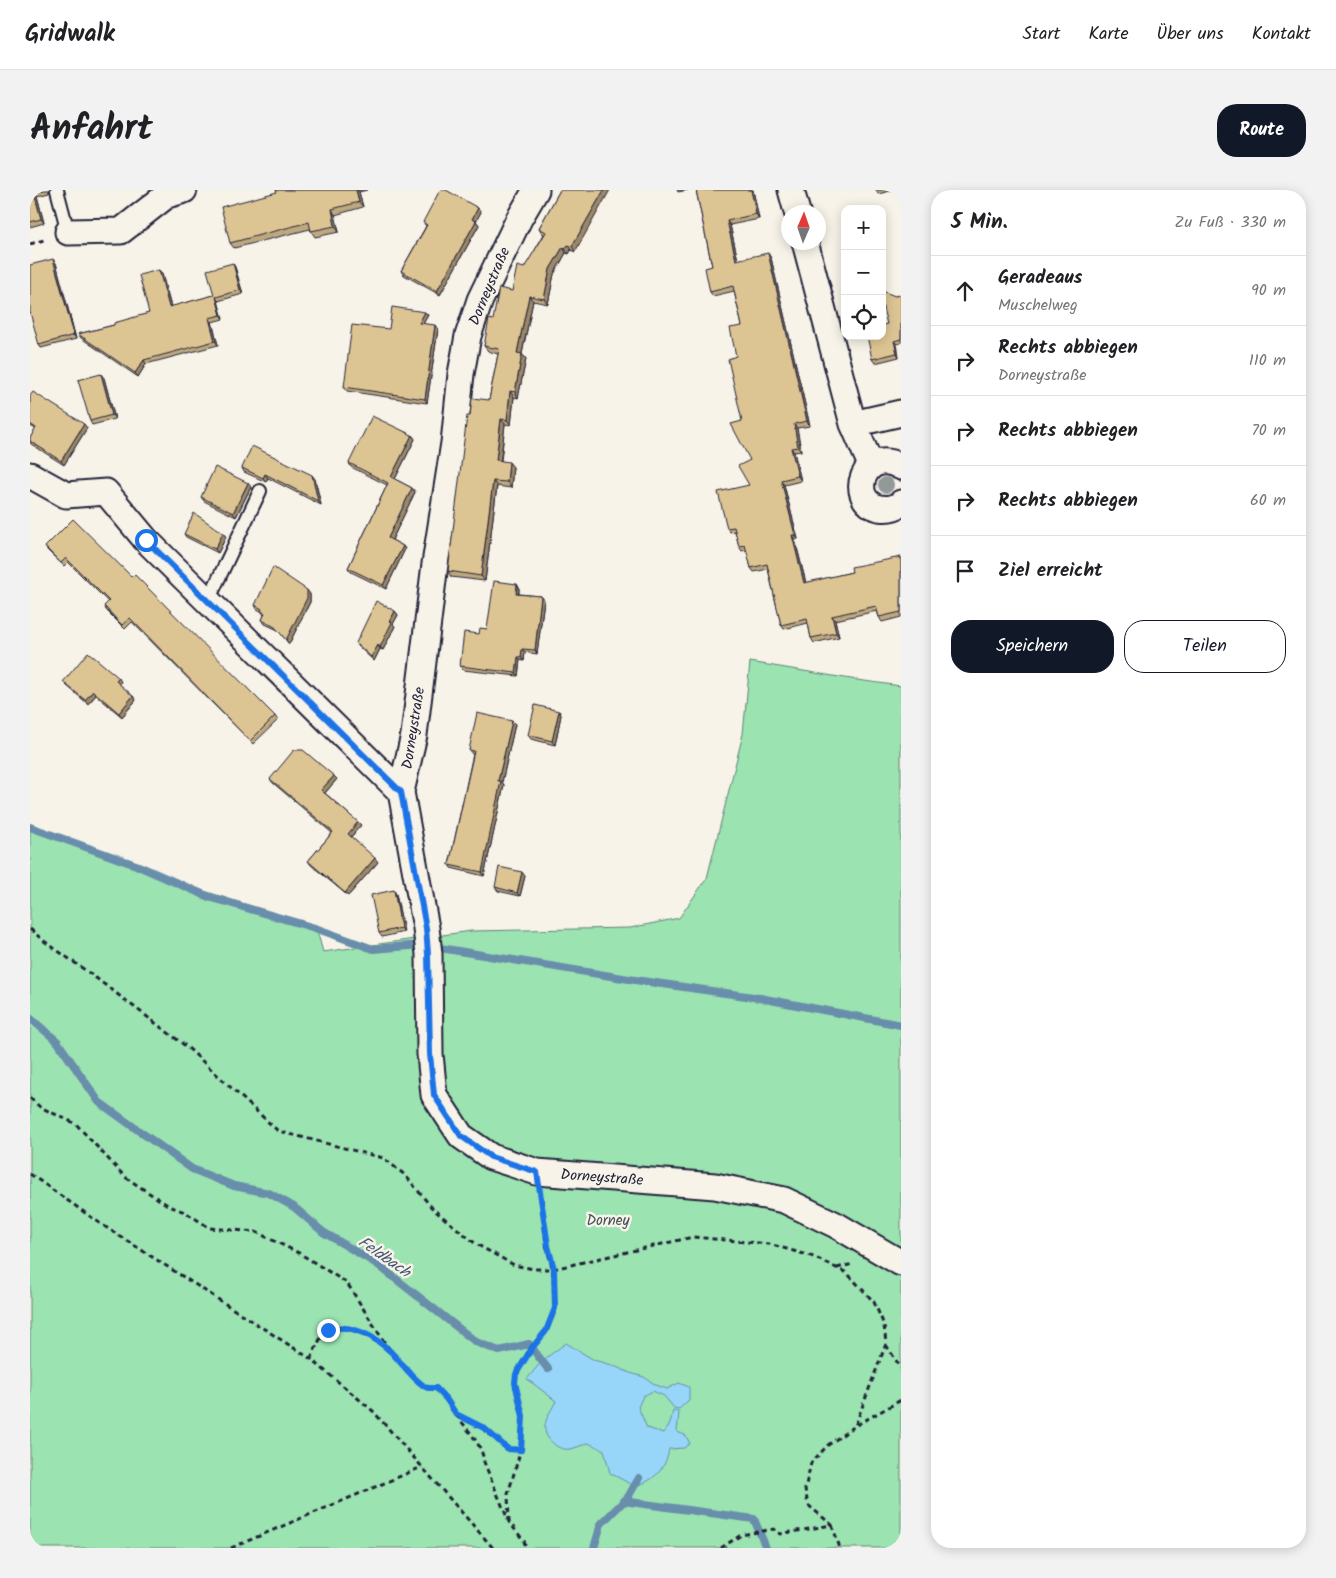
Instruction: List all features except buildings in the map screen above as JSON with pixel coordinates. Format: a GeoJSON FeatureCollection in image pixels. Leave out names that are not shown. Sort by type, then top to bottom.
{"type":"FeatureCollection","features":[{"type":"Feature","properties":{"kind":"street"},"geometry":{"type":"LineString","coordinates":[[68,232],[121,231],[167,195],[184,190]]}},
{"type":"Feature","properties":{"kind":"street","name":"Dorneystraße"},"geometry":{"type":"LineString","coordinates":[[536,190],[519,219],[480,300],[468,336],[454,443],[434,564],[414,735],[401,792],[426,928],[430,1054],[434,1095],[461,1136],[491,1157],[537,1172],[715,1186],[784,1200],[836,1224],[901,1263]]}},
{"type":"Feature","properties":{"kind":"street"},"geometry":{"type":"LineString","coordinates":[[791,190],[795,205]]}},
{"type":"Feature","properties":{"kind":"street"},"geometry":{"type":"LineString","coordinates":[[807,250],[853,424],[871,465]]}},
{"type":"Feature","properties":{"kind":"street"},"geometry":{"type":"LineString","coordinates":[[853,424],[901,413]]}},
{"type":"Feature","properties":{"kind":"street"},"geometry":{"type":"LineString","coordinates":[[901,467],[893,462],[878,462],[871,465],[864,474],[861,484],[864,496],[874,506],[887,509],[898,506],[901,503]]}},
{"type":"Feature","properties":{"kind":"street"},"geometry":{"type":"LineString","coordinates":[[30,474],[66,494],[106,492],[146,540],[401,792]]}},
{"type":"Feature","properties":{"kind":"lane"},"geometry":{"type":"LineString","coordinates":[[57,190],[68,232]]}},
{"type":"Feature","properties":{"kind":"lane"},"geometry":{"type":"LineString","coordinates":[[208,601],[260,491]]}},
{"type":"Feature","properties":{"kind":"path"},"geometry":{"type":"LineString","coordinates":[[30,929],[187,1047],[278,1131],[383,1158],[405,1175],[433,1209],[476,1244],[514,1265],[534,1269],[554,1269],[693,1237],[769,1244],[811,1256],[848,1273],[874,1302],[884,1325],[886,1344],[901,1368]]}},
{"type":"Feature","properties":{"kind":"path"},"geometry":{"type":"LineString","coordinates":[[30,1098],[40,1107],[76,1124],[125,1177],[169,1206],[185,1212],[210,1228],[256,1232],[300,1253],[347,1283],[390,1351],[427,1388],[436,1388],[470,1431],[483,1455],[484,1462],[509,1522],[524,1541],[526,1548]]}},
{"type":"Feature","properties":{"kind":"path"},"geometry":{"type":"LineString","coordinates":[[509,1522],[508,1494],[521,1450],[523,1416],[515,1383],[516,1374],[532,1348],[546,1331],[555,1308],[554,1269],[548,1246],[537,1172]]}},
{"type":"Feature","properties":{"kind":"path"},"geometry":{"type":"LineString","coordinates":[[30,1174],[101,1224],[311,1359],[373,1411],[493,1548]]}},
{"type":"Feature","properties":{"kind":"path"},"geometry":{"type":"LineString","coordinates":[[311,1359],[317,1345],[328,1330],[336,1327],[349,1328],[364,1333],[390,1351]]}},
{"type":"Feature","properties":{"kind":"path"},"geometry":{"type":"LineString","coordinates":[[855,1426],[886,1344]]}},
{"type":"Feature","properties":{"kind":"path"},"geometry":{"type":"LineString","coordinates":[[840,1548],[832,1525],[808,1505],[805,1489],[811,1463],[828,1445],[855,1426],[901,1400]]}},
{"type":"Feature","properties":{"kind":"path"},"geometry":{"type":"LineString","coordinates":[[456,1414],[484,1428],[508,1449],[521,1450]]}},
{"type":"Feature","properties":{"kind":"path"},"geometry":{"type":"LineString","coordinates":[[231,1548],[422,1467]]}},
{"type":"Feature","properties":{"kind":"path"},"geometry":{"type":"LineString","coordinates":[[721,1548],[741,1535],[774,1529],[780,1534],[832,1525]]}},
{"type":"Feature","properties":{"kind":"green space","name":"Dorney"},"geometry":{"type":"Polygon","coordinates":[[[750,662],[901,686],[901,1548],[30,1548],[30,825],[195,888],[316,927],[323,952],[471,931],[630,928],[679,918],[707,878],[743,734],[750,662]]]}},
{"type":"Feature","properties":{"kind":"water"},"geometry":{"type":"Polygon","coordinates":[[[566,1343],[594,1360],[644,1377],[656,1385],[667,1389],[679,1383],[689,1387],[689,1400],[679,1409],[674,1408],[664,1396],[653,1391],[643,1396],[638,1407],[647,1428],[663,1433],[670,1424],[673,1411],[679,1412],[677,1432],[685,1435],[690,1443],[684,1448],[669,1449],[665,1463],[653,1478],[634,1486],[610,1473],[604,1450],[588,1443],[572,1449],[562,1448],[555,1445],[549,1439],[546,1434],[545,1423],[556,1401],[527,1379],[542,1361],[566,1343]]]}},
{"type":"Feature","properties":{"kind":"waterway"},"geometry":{"type":"LineString","coordinates":[[30,827],[136,865],[209,897],[315,928],[373,949],[422,945],[635,980],[760,998],[901,1025]]}},
{"type":"Feature","properties":{"kind":"waterway","name":"Feldbach"},"geometry":{"type":"LineString","coordinates":[[30,1018],[57,1041],[99,1102],[192,1169],[234,1186],[269,1193],[294,1207],[323,1232],[377,1264],[476,1342],[499,1351],[529,1344],[548,1369]]}},
{"type":"Feature","properties":{"kind":"waterway","name":"Feldbach"},"geometry":{"type":"LineString","coordinates":[[594,1548],[601,1524],[628,1497],[639,1478]]}},
{"type":"Feature","properties":{"kind":"waterway"},"geometry":{"type":"LineString","coordinates":[[623,1501],[754,1519],[766,1548]]}},
{"type":"Feature","properties":{"kind":"route"},"geometry":{"type":"LineString","coordinates":[[146,540],[401,792],[426,928],[430,1054],[434,1095],[461,1136],[491,1157],[537,1172],[548,1246],[554,1269],[555,1308],[546,1331],[532,1348],[516,1374],[515,1383],[523,1416],[521,1450],[508,1449],[484,1428],[456,1414],[436,1388],[427,1388],[390,1351],[364,1333],[349,1328],[336,1327],[328,1330]]}}]}
